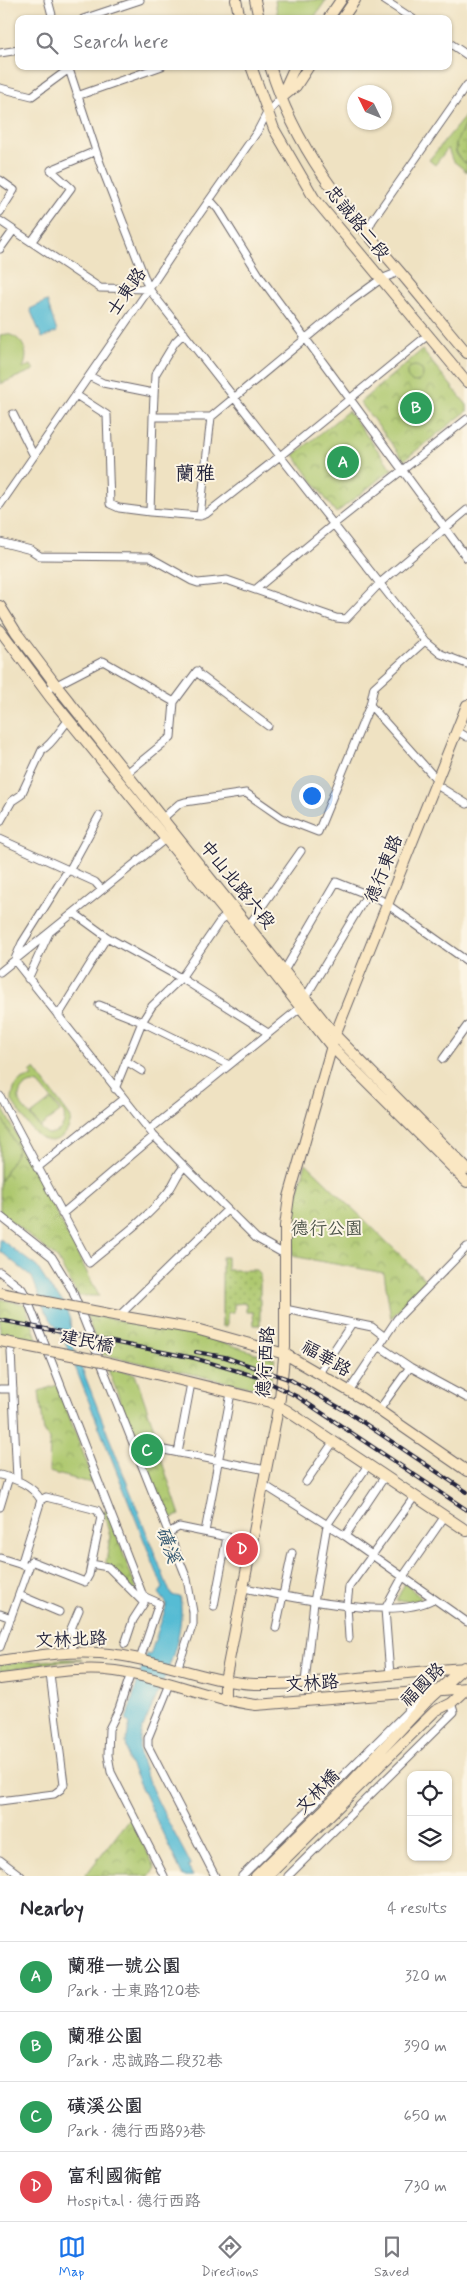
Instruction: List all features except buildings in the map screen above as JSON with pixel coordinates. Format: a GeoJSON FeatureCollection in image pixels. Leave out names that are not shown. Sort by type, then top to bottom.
{"type":"FeatureCollection","features":[{"type":"Feature","properties":{"kind":"street"},"geometry":{"type":"LineString","coordinates":[[48,0],[52,15]]}},
{"type":"Feature","properties":{"kind":"street"},"geometry":{"type":"LineString","coordinates":[[95,15],[139,0]]}},
{"type":"Feature","properties":{"kind":"street"},"geometry":{"type":"LineString","coordinates":[[236,0],[239,15]]}},
{"type":"Feature","properties":{"kind":"street"},"geometry":{"type":"LineString","coordinates":[[255,0],[258,15]]}},
{"type":"Feature","properties":{"kind":"street"},"geometry":{"type":"LineString","coordinates":[[331,15],[341,0]]}},
{"type":"Feature","properties":{"kind":"street"},"geometry":{"type":"LineString","coordinates":[[345,15],[354,0]]}},
{"type":"Feature","properties":{"kind":"street"},"geometry":{"type":"LineString","coordinates":[[384,0],[406,15]]}},
{"type":"Feature","properties":{"kind":"street"},"geometry":{"type":"LineString","coordinates":[[452,45],[467,55]]}},
{"type":"Feature","properties":{"kind":"street"},"geometry":{"type":"LineString","coordinates":[[0,54],[15,51]]}},
{"type":"Feature","properties":{"kind":"street"},"geometry":{"type":"LineString","coordinates":[[0,88],[32,96],[65,70]]}},
{"type":"Feature","properties":{"kind":"street"},"geometry":{"type":"LineString","coordinates":[[69,70],[96,151],[150,289],[424,641],[441,654],[467,664]]}},
{"type":"Feature","properties":{"kind":"street"},"geometry":{"type":"LineString","coordinates":[[77,96],[151,70]]}},
{"type":"Feature","properties":{"kind":"street","name":"忠誠路二段"},"geometry":{"type":"LineString","coordinates":[[252,70],[267,113],[286,153],[314,198],[467,382]]}},
{"type":"Feature","properties":{"kind":"street","name":"忠誠路二段"},"geometry":{"type":"LineString","coordinates":[[271,70],[281,98],[316,168],[366,234],[467,353]]}},
{"type":"Feature","properties":{"kind":"street","name":"士東路"},"geometry":{"type":"LineString","coordinates":[[281,98],[293,70]]}},
{"type":"Feature","properties":{"kind":"street","name":"士東路"},"geometry":{"type":"LineString","coordinates":[[0,505],[257,132],[267,113],[296,86],[306,70]]}},
{"type":"Feature","properties":{"kind":"street"},"geometry":{"type":"LineString","coordinates":[[366,234],[372,221],[467,86]]}},
{"type":"Feature","properties":{"kind":"street"},"geometry":{"type":"LineString","coordinates":[[32,241],[71,188],[51,170],[96,151]]}},
{"type":"Feature","properties":{"kind":"street"},"geometry":{"type":"LineString","coordinates":[[0,180],[14,190],[0,212]]}},
{"type":"Feature","properties":{"kind":"street"},"geometry":{"type":"LineString","coordinates":[[210,200],[218,209],[261,278],[305,340],[467,558]]}},
{"type":"Feature","properties":{"kind":"street"},"geometry":{"type":"LineString","coordinates":[[0,221],[100,288],[150,289]]}},
{"type":"Feature","properties":{"kind":"street"},"geometry":{"type":"LineString","coordinates":[[0,249],[13,231]]}},
{"type":"Feature","properties":{"kind":"street"},"geometry":{"type":"LineString","coordinates":[[153,417],[211,417],[236,399],[352,300],[381,278],[399,272]]}},
{"type":"Feature","properties":{"kind":"street"},"geometry":{"type":"LineString","coordinates":[[150,512],[155,375],[175,342],[184,333]]}},
{"type":"Feature","properties":{"kind":"street"},"geometry":{"type":"LineString","coordinates":[[76,395],[107,415],[110,504],[119,508],[200,516],[206,514],[280,456],[428,335]]}},
{"type":"Feature","properties":{"kind":"street"},"geometry":{"type":"LineString","coordinates":[[89,376],[103,383],[154,393]]}},
{"type":"Feature","properties":{"kind":"street"},"geometry":{"type":"LineString","coordinates":[[13,414],[34,456]]}},
{"type":"Feature","properties":{"kind":"street"},"geometry":{"type":"LineString","coordinates":[[200,516],[211,417]]}},
{"type":"Feature","properties":{"kind":"street"},"geometry":{"type":"LineString","coordinates":[[256,590],[334,524],[467,419]]}},
{"type":"Feature","properties":{"kind":"street"},"geometry":{"type":"LineString","coordinates":[[0,542],[31,550],[40,556],[149,557],[198,583],[227,580],[336,618],[346,618],[380,583],[467,510]]}},
{"type":"Feature","properties":{"kind":"street","name":"中山北路六段"},"geometry":{"type":"LineString","coordinates":[[0,606],[16,632],[56,685],[174,832],[300,1008],[331,1046],[467,1182]]}},
{"type":"Feature","properties":{"kind":"street","name":"中山北路六段"},"geometry":{"type":"LineString","coordinates":[[0,630],[46,691],[165,839],[231,911],[249,925],[335,1035],[467,1169]]}},
{"type":"Feature","properties":{"kind":"street"},"geometry":{"type":"LineString","coordinates":[[163,818],[179,804],[185,802],[246,793],[282,818],[318,832],[370,705],[374,687],[424,641]]}},
{"type":"Feature","properties":{"kind":"street"},"geometry":{"type":"LineString","coordinates":[[46,691],[103,661],[174,702]]}},
{"type":"Feature","properties":{"kind":"street"},"geometry":{"type":"LineString","coordinates":[[127,773],[171,737],[174,702],[197,671],[268,726]]}},
{"type":"Feature","properties":{"kind":"street","name":"德行東路"},"geometry":{"type":"LineString","coordinates":[[331,1046],[467,704]]}},
{"type":"Feature","properties":{"kind":"street"},"geometry":{"type":"LineString","coordinates":[[370,705],[436,782],[467,804]]}},
{"type":"Feature","properties":{"kind":"street"},"geometry":{"type":"LineString","coordinates":[[0,822],[12,801],[21,795],[42,750],[47,748],[60,729],[69,720]]}},
{"type":"Feature","properties":{"kind":"street"},"geometry":{"type":"LineString","coordinates":[[456,731],[467,737]]}},
{"type":"Feature","properties":{"kind":"street"},"geometry":{"type":"LineString","coordinates":[[0,979],[14,961],[22,943],[69,870],[99,816]]}},
{"type":"Feature","properties":{"kind":"street"},"geometry":{"type":"LineString","coordinates":[[0,972],[174,832]]}},
{"type":"Feature","properties":{"kind":"street"},"geometry":{"type":"LineString","coordinates":[[0,839],[95,882],[102,890]]}},
{"type":"Feature","properties":{"kind":"street"},"geometry":{"type":"LineString","coordinates":[[249,925],[301,851]]}},
{"type":"Feature","properties":{"kind":"street"},"geometry":{"type":"LineString","coordinates":[[284,971],[336,882],[387,904],[467,961]]}},
{"type":"Feature","properties":{"kind":"street"},"geometry":{"type":"LineString","coordinates":[[305,998],[367,895]]}},
{"type":"Feature","properties":{"kind":"street"},"geometry":{"type":"LineString","coordinates":[[115,1089],[142,1022],[152,1006],[181,978],[220,921],[231,911]]}},
{"type":"Feature","properties":{"kind":"street"},"geometry":{"type":"LineString","coordinates":[[74,913],[107,937],[181,978],[268,1034]]}},
{"type":"Feature","properties":{"kind":"street"},"geometry":{"type":"LineString","coordinates":[[28,979],[49,932]]}},
{"type":"Feature","properties":{"kind":"street"},"geometry":{"type":"LineString","coordinates":[[58,1016],[107,937]]}},
{"type":"Feature","properties":{"kind":"street"},"geometry":{"type":"LineString","coordinates":[[0,966],[14,961]]}},
{"type":"Feature","properties":{"kind":"street"},"geometry":{"type":"LineString","coordinates":[[14,961],[154,1136],[256,1238],[286,1255]]}},
{"type":"Feature","properties":{"kind":"street"},"geometry":{"type":"LineString","coordinates":[[99,1005],[142,1022],[229,1065]]}},
{"type":"Feature","properties":{"kind":"street"},"geometry":{"type":"LineString","coordinates":[[149,1130],[300,1008]]}},
{"type":"Feature","properties":{"kind":"street"},"geometry":{"type":"LineString","coordinates":[[443,1059],[466,1031]]}},
{"type":"Feature","properties":{"kind":"street","name":"德行西路"},"geometry":{"type":"LineString","coordinates":[[225,1700],[225,1681],[279,1406],[285,1354],[285,1226],[289,1197],[331,1046]]}},
{"type":"Feature","properties":{"kind":"street"},"geometry":{"type":"LineString","coordinates":[[126,1061],[142,1071]]}},
{"type":"Feature","properties":{"kind":"street"},"geometry":{"type":"LineString","coordinates":[[0,1096],[89,1263],[169,1192],[177,1173],[184,1167]]}},
{"type":"Feature","properties":{"kind":"street"},"geometry":{"type":"LineString","coordinates":[[37,1168],[123,1099]]}},
{"type":"Feature","properties":{"kind":"street"},"geometry":{"type":"LineString","coordinates":[[62,1214],[154,1136]]}},
{"type":"Feature","properties":{"kind":"street"},"geometry":{"type":"LineString","coordinates":[[120,1316],[228,1210]]}},
{"type":"Feature","properties":{"kind":"street"},"geometry":{"type":"LineString","coordinates":[[0,1216],[52,1258],[64,1276],[93,1341],[187,1579],[193,1612],[193,1624],[174,1668]]}},
{"type":"Feature","properties":{"kind":"street"},"geometry":{"type":"LineString","coordinates":[[349,1391],[397,1319],[467,1247]]}},
{"type":"Feature","properties":{"kind":"street"},"geometry":{"type":"LineString","coordinates":[[0,1272],[22,1289],[26,1296],[143,1596],[158,1603],[141,1660]]}},
{"type":"Feature","properties":{"kind":"street","name":"福華路"},"geometry":{"type":"LineString","coordinates":[[0,1293],[196,1329],[285,1354],[379,1410],[467,1471]]}},
{"type":"Feature","properties":{"kind":"street"},"geometry":{"type":"LineString","coordinates":[[285,1309],[372,1327],[386,1337]]}},
{"type":"Feature","properties":{"kind":"street"},"geometry":{"type":"LineString","coordinates":[[319,1373],[352,1323]]}},
{"type":"Feature","properties":{"kind":"street","name":"建民橋"},"geometry":{"type":"LineString","coordinates":[[0,1342],[102,1361],[191,1383]]}},
{"type":"Feature","properties":{"kind":"street"},"geometry":{"type":"LineString","coordinates":[[379,1346],[410,1367],[467,1398]]}},
{"type":"Feature","properties":{"kind":"street"},"geometry":{"type":"LineString","coordinates":[[11,1351],[17,1479]]}},
{"type":"Feature","properties":{"kind":"street"},"geometry":{"type":"LineString","coordinates":[[379,1410],[410,1367]]}},
{"type":"Feature","properties":{"kind":"street"},"geometry":{"type":"LineString","coordinates":[[178,1453],[191,1383],[270,1402],[334,1441],[467,1531]]}},
{"type":"Feature","properties":{"kind":"street"},"geometry":{"type":"LineString","coordinates":[[0,1389],[13,1389]]}},
{"type":"Feature","properties":{"kind":"street"},"geometry":{"type":"LineString","coordinates":[[205,1532],[231,1393]]}},
{"type":"Feature","properties":{"kind":"street"},"geometry":{"type":"LineString","coordinates":[[306,1482],[334,1441]]}},
{"type":"Feature","properties":{"kind":"street"},"geometry":{"type":"LineString","coordinates":[[159,1449],[266,1470]]}},
{"type":"Feature","properties":{"kind":"street"},"geometry":{"type":"LineString","coordinates":[[304,1682],[314,1602],[327,1525],[368,1465]]}},
{"type":"Feature","properties":{"kind":"street"},"geometry":{"type":"LineString","coordinates":[[0,1475],[17,1479],[34,1491],[41,1500]]}},
{"type":"Feature","properties":{"kind":"street"},"geometry":{"type":"LineString","coordinates":[[345,1536],[386,1476]]}},
{"type":"Feature","properties":{"kind":"street"},"geometry":{"type":"LineString","coordinates":[[0,1507],[9,1477]]}},
{"type":"Feature","properties":{"kind":"street"},"geometry":{"type":"LineString","coordinates":[[264,1485],[345,1536],[467,1622]]}},
{"type":"Feature","properties":{"kind":"street"},"geometry":{"type":"LineString","coordinates":[[350,1638],[347,1605],[349,1587],[373,1557],[415,1496]]}},
{"type":"Feature","properties":{"kind":"street"},"geometry":{"type":"LineString","coordinates":[[0,1647],[19,1595],[25,1566],[41,1500],[46,1497],[97,1510],[100,1513],[101,1517],[91,1564],[85,1582],[31,1561],[25,1566]]}},
{"type":"Feature","properties":{"kind":"street"},"geometry":{"type":"LineString","coordinates":[[390,1675],[385,1609],[402,1578],[445,1516]]}},
{"type":"Feature","properties":{"kind":"street"},"geometry":{"type":"LineString","coordinates":[[168,1533],[179,1527],[252,1542]]}},
{"type":"Feature","properties":{"kind":"street"},"geometry":{"type":"LineString","coordinates":[[214,1606],[227,1537]]}},
{"type":"Feature","properties":{"kind":"street"},"geometry":{"type":"LineString","coordinates":[[276,1628],[292,1553]]}},
{"type":"Feature","properties":{"kind":"street"},"geometry":{"type":"LineString","coordinates":[[0,1558],[25,1566]]}},
{"type":"Feature","properties":{"kind":"street"},"geometry":{"type":"LineString","coordinates":[[91,1564],[108,1568],[144,1603],[133,1620],[125,1644]]}},
{"type":"Feature","properties":{"kind":"street"},"geometry":{"type":"LineString","coordinates":[[244,1588],[314,1602],[385,1609],[422,1606],[433,1599]]}},
{"type":"Feature","properties":{"kind":"street"},"geometry":{"type":"LineString","coordinates":[[19,1595],[59,1612]]}},
{"type":"Feature","properties":{"kind":"street"},"geometry":{"type":"LineString","coordinates":[[72,1652],[74,1632],[70,1631],[79,1610]]}},
{"type":"Feature","properties":{"kind":"street"},"geometry":{"type":"LineString","coordinates":[[0,1614],[11,1618]]}},
{"type":"Feature","properties":{"kind":"street","name":"文林北路"},"geometry":{"type":"LineString","coordinates":[[0,1661],[72,1652],[118,1655],[174,1668]]}},
{"type":"Feature","properties":{"kind":"street","name":"文林路"},"geometry":{"type":"LineString","coordinates":[[174,1668],[225,1681],[254,1684],[304,1682],[466,1667]]}},
{"type":"Feature","properties":{"kind":"street","name":"福國路"},"geometry":{"type":"LineString","coordinates":[[406,1732],[430,1698],[466,1667]]}},
{"type":"Feature","properties":{"kind":"street","name":"文林北路"},"geometry":{"type":"LineString","coordinates":[[0,1679],[95,1670],[133,1674],[166,1683]]}},
{"type":"Feature","properties":{"kind":"street"},"geometry":{"type":"LineString","coordinates":[[0,1801],[54,1794],[61,1790],[64,1784],[50,1674]]}},
{"type":"Feature","properties":{"kind":"street"},"geometry":{"type":"LineString","coordinates":[[133,1674],[109,1729],[108,1755],[112,1772],[164,1876]]}},
{"type":"Feature","properties":{"kind":"street"},"geometry":{"type":"LineString","coordinates":[[166,1683],[148,1738],[148,1746],[215,1876]]}},
{"type":"Feature","properties":{"kind":"street","name":"文林路"},"geometry":{"type":"LineString","coordinates":[[166,1683],[225,1700],[256,1705],[467,1688]]}},
{"type":"Feature","properties":{"kind":"street","name":"福國路"},"geometry":{"type":"LineString","coordinates":[[406,1732],[435,1711],[451,1703],[467,1688]]}},
{"type":"Feature","properties":{"kind":"street"},"geometry":{"type":"LineString","coordinates":[[242,1876],[412,1707],[430,1698]]}},
{"type":"Feature","properties":{"kind":"street"},"geometry":{"type":"LineString","coordinates":[[288,1876],[454,1712],[451,1703]]}},
{"type":"Feature","properties":{"kind":"street","name":"文林橋"},"geometry":{"type":"LineString","coordinates":[[256,1876],[406,1732]]}},
{"type":"Feature","properties":{"kind":"street","name":"文林橋"},"geometry":{"type":"LineString","coordinates":[[268,1876],[406,1732]]}},
{"type":"Feature","properties":{"kind":"street"},"geometry":{"type":"LineString","coordinates":[[0,1860],[20,1876]]}},
{"type":"Feature","properties":{"kind":"green space"},"geometry":{"type":"Polygon","coordinates":[[[275,0],[326,0],[316,15],[277,15],[275,0]]]}},
{"type":"Feature","properties":{"kind":"green space"},"geometry":{"type":"Polygon","coordinates":[[[467,114],[466,121],[457,140],[456,152],[467,164],[467,172],[452,160],[448,148],[435,165],[429,160],[467,114]]]}},
{"type":"Feature","properties":{"kind":"green space"},"geometry":{"type":"Polygon","coordinates":[[[467,124],[467,164],[458,155],[456,145],[457,139],[467,124]]]}},
{"type":"Feature","properties":{"kind":"green space"},"geometry":{"type":"Polygon","coordinates":[[[7,334],[18,339],[24,347],[26,357],[23,368],[31,365],[34,370],[0,384],[0,335],[7,334]]]}},
{"type":"Feature","properties":{"kind":"green space"},"geometry":{"type":"Polygon","coordinates":[[[422,350],[467,405],[467,411],[404,460],[360,402],[422,350]]]}},
{"type":"Feature","properties":{"kind":"green space"},"geometry":{"type":"Polygon","coordinates":[[[415,366],[423,374],[415,382],[407,374],[415,366]]]}},
{"type":"Feature","properties":{"kind":"green space"},"geometry":{"type":"Polygon","coordinates":[[[348,411],[392,469],[336,513],[294,455],[348,411]]]}},
{"type":"Feature","properties":{"kind":"green space"},"geometry":{"type":"Polygon","coordinates":[[[35,1069],[71,1118],[68,1130],[60,1138],[52,1141],[38,1136],[12,1101],[13,1091],[17,1084],[23,1079],[33,1077],[30,1073],[35,1069]],[[32,1083],[23,1088],[19,1095],[19,1102],[42,1130],[48,1134],[61,1128],[64,1122],[64,1114],[39,1084],[32,1083]]]}},
{"type":"Feature","properties":{"kind":"green space"},"geometry":{"type":"Polygon","coordinates":[[[51,1100],[60,1112],[40,1127],[31,1115],[51,1100]]]}},
{"type":"Feature","properties":{"kind":"green space"},"geometry":{"type":"Polygon","coordinates":[[[0,1103],[99,1296],[78,1296],[57,1258],[0,1212],[0,1103]]]}},
{"type":"Feature","properties":{"kind":"green space"},"geometry":{"type":"Polygon","coordinates":[[[0,1114],[18,1150],[0,1182],[0,1114]]]}},
{"type":"Feature","properties":{"kind":"green space","name":"德行公園"},"geometry":{"type":"Polygon","coordinates":[[[306,1163],[427,1281],[391,1318],[384,1273],[292,1256],[295,1203],[306,1163]]]}},
{"type":"Feature","properties":{"kind":"green space"},"geometry":{"type":"Polygon","coordinates":[[[222,1257],[227,1257],[227,1270],[256,1270],[260,1274],[260,1325],[254,1325],[253,1312],[246,1312],[246,1303],[234,1304],[234,1312],[227,1313],[227,1326],[222,1326],[222,1257]]]}},
{"type":"Feature","properties":{"kind":"green space"},"geometry":{"type":"Polygon","coordinates":[[[0,1299],[25,1304],[39,1344],[0,1335],[0,1299]]]}},
{"type":"Feature","properties":{"kind":"green space"},"geometry":{"type":"Polygon","coordinates":[[[86,1315],[178,1328],[275,1359],[268,1391],[101,1354],[86,1315]]]}},
{"type":"Feature","properties":{"kind":"green space"},"geometry":{"type":"Polygon","coordinates":[[[107,1367],[135,1374],[157,1437],[150,1441],[157,1460],[161,1459],[180,1515],[167,1519],[107,1367]]]}},
{"type":"Feature","properties":{"kind":"green space"},"geometry":{"type":"Polygon","coordinates":[[[57,1385],[95,1484],[49,1472],[50,1439],[44,1433],[39,1391],[57,1385]]]}},
{"type":"Feature","properties":{"kind":"green space"},"geometry":{"type":"Polygon","coordinates":[[[107,1510],[139,1596],[106,1563],[110,1536],[103,1511],[107,1510]]]}},
{"type":"Feature","properties":{"kind":"green space"},"geometry":{"type":"Polygon","coordinates":[[[405,1583],[421,1598],[420,1600],[396,1601],[405,1583]]]}},
{"type":"Feature","properties":{"kind":"green space"},"geometry":{"type":"Polygon","coordinates":[[[68,1659],[83,1660],[55,1662],[0,1672],[0,1664],[68,1659]]]}},
{"type":"Feature","properties":{"kind":"green space"},"geometry":{"type":"Polygon","coordinates":[[[130,1817],[155,1868],[149,1876],[85,1876],[130,1817]]]}},
{"type":"Feature","properties":{"kind":"water"},"geometry":{"type":"Polygon","coordinates":[[[47,301],[57,332],[42,338],[30,309],[47,301]]]}},
{"type":"Feature","properties":{"kind":"water","name":"磺溪"},"geometry":{"type":"Polygon","coordinates":[[[0,1239],[37,1267],[51,1289],[64,1303],[70,1320],[72,1343],[171,1595],[180,1597],[180,1625],[174,1654],[142,1731],[139,1747],[141,1759],[152,1789],[191,1865],[188,1867],[193,1876],[183,1876],[128,1760],[126,1742],[130,1724],[126,1720],[146,1654],[150,1655],[167,1604],[159,1593],[163,1588],[64,1339],[45,1311],[32,1277],[0,1251],[0,1239]]]}},
{"type":"Feature","properties":{"kind":"railway"},"geometry":{"type":"LineString","coordinates":[[0,1320],[194,1358],[258,1377],[298,1397],[467,1510]]}},
{"type":"Feature","properties":{"kind":"railway"},"geometry":{"type":"LineString","coordinates":[[196,1352],[225,1357],[291,1380],[349,1413],[467,1492]]}},
{"type":"Feature","properties":{"kind":"place","name":"蘭雅公園"},"geometry":{"type":"Point","coordinates":[416,408]}},
{"type":"Feature","properties":{"kind":"place","name":"蘭雅一號公園"},"geometry":{"type":"Point","coordinates":[343,462]}},
{"type":"Feature","properties":{"kind":"place","name":"磺溪公園"},"geometry":{"type":"Point","coordinates":[147,1450]}},
{"type":"Feature","properties":{"kind":"place","name":"富利國術館"},"geometry":{"type":"Point","coordinates":[242,1549]}},
{"type":"Feature","properties":{"kind":"district","name":"蘭雅"},"geometry":{"type":"Point","coordinates":[195,474]}}]}
